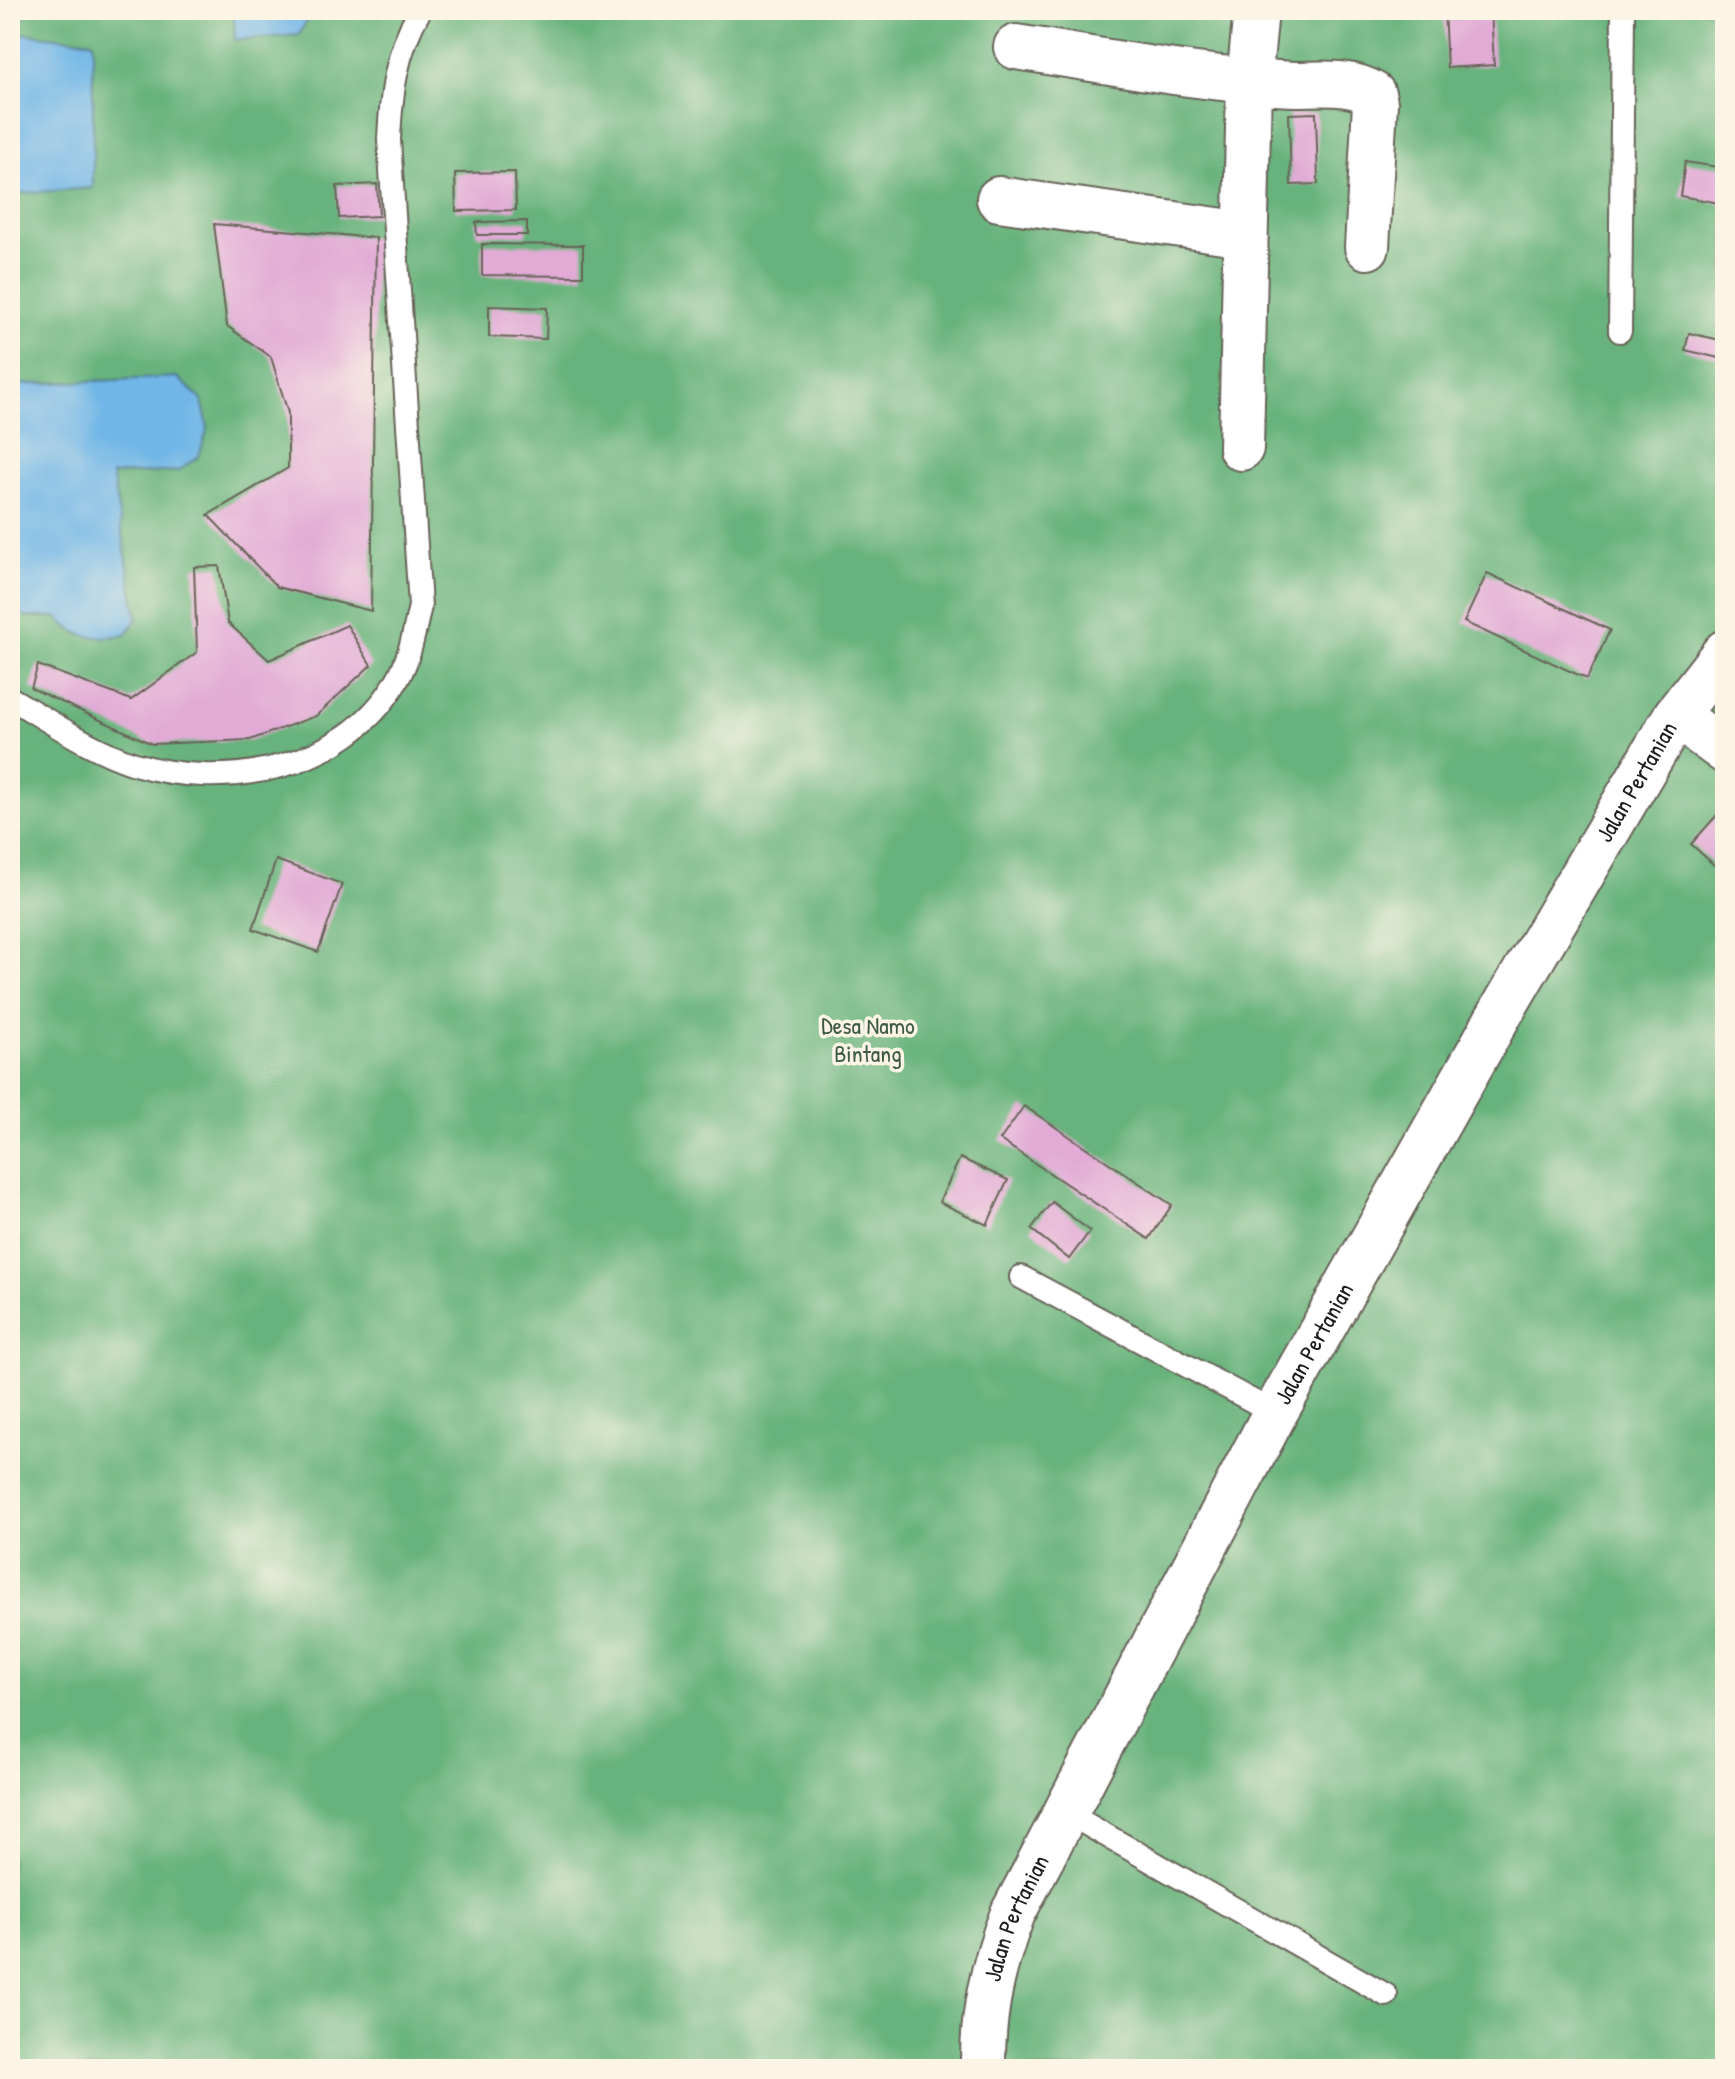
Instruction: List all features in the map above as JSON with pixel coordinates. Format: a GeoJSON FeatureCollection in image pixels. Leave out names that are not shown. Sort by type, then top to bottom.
{"type":"FeatureCollection","features":[{"type":"Feature","properties":{"kind":"street"},"geometry":{"type":"LineString","coordinates":[[1241,448],[1249,82],[1256,10]]}},
{"type":"Feature","properties":{"kind":"street"},"geometry":{"type":"LineString","coordinates":[[1016,47],[1249,82],[1352,86],[1373,94],[1367,247]]}},
{"type":"Feature","properties":{"kind":"street"},"geometry":{"type":"LineString","coordinates":[[999,199],[1245,234]]}},
{"type":"Feature","properties":{"kind":"street","name":"Jalan Pertanian"},"geometry":{"type":"LineString","coordinates":[[983,2069],[988,1990],[997,1953],[1013,1913],[1275,1413],[1497,1019],[1676,715],[1725,652]]}},
{"type":"Feature","properties":{"kind":"street"},"geometry":{"type":"LineString","coordinates":[[1676,715],[1725,751]]}},
{"type":"Feature","properties":{"kind":"lane"},"geometry":{"type":"LineString","coordinates":[[10,698],[111,755],[134,763],[167,772],[244,775],[303,759],[358,727],[380,706],[398,680],[411,648],[420,606],[389,140],[390,101],[401,49],[420,10]]}},
{"type":"Feature","properties":{"kind":"lane"},"geometry":{"type":"LineString","coordinates":[[1620,331],[1623,10]]}},
{"type":"Feature","properties":{"kind":"lane"},"geometry":{"type":"LineString","coordinates":[[1021,1277],[1275,1413]]}},
{"type":"Feature","properties":{"kind":"lane"},"geometry":{"type":"LineString","coordinates":[[1067,1813],[1386,1995]]}},
{"type":"Feature","properties":{"kind":"green space","name":"Desa Namo Bintang"},"geometry":{"type":"Polygon","coordinates":[[[10,10],[1725,10],[1725,2069],[10,2069],[10,10]]]}},
{"type":"Feature","properties":{"kind":"water"},"geometry":{"type":"Polygon","coordinates":[[[234,10],[312,10],[299,35],[235,40],[234,10]]]}},
{"type":"Feature","properties":{"kind":"water"},"geometry":{"type":"Polygon","coordinates":[[[10,32],[93,41],[93,188],[10,194],[10,32]]]}},
{"type":"Feature","properties":{"kind":"water"},"geometry":{"type":"Polygon","coordinates":[[[177,377],[202,400],[208,428],[199,456],[178,471],[112,475],[137,618],[126,635],[88,636],[72,630],[57,617],[27,617],[10,607],[10,385],[177,377]]]}},
{"type":"Feature","properties":{"kind":"building"},"geometry":{"type":"Polygon","coordinates":[[[1444,10],[1491,10],[1494,65],[1447,68],[1444,10]]]}},
{"type":"Feature","properties":{"kind":"building"},"geometry":{"type":"Polygon","coordinates":[[[1316,113],[1318,184],[1291,185],[1289,114],[1316,113]]]}},
{"type":"Feature","properties":{"kind":"building"},"geometry":{"type":"Polygon","coordinates":[[[1685,162],[1725,168],[1725,204],[1680,196],[1685,162]]]}},
{"type":"Feature","properties":{"kind":"building"},"geometry":{"type":"Polygon","coordinates":[[[515,172],[516,210],[456,211],[455,173],[515,172]]]}},
{"type":"Feature","properties":{"kind":"building"},"geometry":{"type":"Polygon","coordinates":[[[377,184],[379,216],[339,218],[337,186],[377,184]]]}},
{"type":"Feature","properties":{"kind":"building"},"geometry":{"type":"Polygon","coordinates":[[[527,221],[527,235],[477,235],[476,222],[527,221]]]}},
{"type":"Feature","properties":{"kind":"building"},"geometry":{"type":"Polygon","coordinates":[[[214,224],[376,238],[371,611],[277,587],[208,515],[288,468],[288,413],[271,357],[227,326],[214,224]]]}},
{"type":"Feature","properties":{"kind":"building"},"geometry":{"type":"Polygon","coordinates":[[[482,244],[583,245],[583,276],[482,275],[482,244]]]}},
{"type":"Feature","properties":{"kind":"building"},"geometry":{"type":"Polygon","coordinates":[[[489,306],[547,308],[546,339],[489,337],[489,306]]]}},
{"type":"Feature","properties":{"kind":"building"},"geometry":{"type":"Polygon","coordinates":[[[1689,333],[1725,341],[1723,359],[1685,350],[1689,333]]]}},
{"type":"Feature","properties":{"kind":"building"},"geometry":{"type":"Polygon","coordinates":[[[219,566],[228,623],[269,660],[347,625],[371,665],[316,716],[250,740],[152,744],[31,688],[38,665],[131,700],[197,652],[194,567],[219,566]]]}},
{"type":"Feature","properties":{"kind":"building"},"geometry":{"type":"Polygon","coordinates":[[[1487,573],[1610,630],[1587,679],[1464,622],[1487,573]]]}},
{"type":"Feature","properties":{"kind":"building"},"geometry":{"type":"Polygon","coordinates":[[[1718,814],[1725,820],[1725,875],[1691,844],[1718,814]]]}},
{"type":"Feature","properties":{"kind":"building"},"geometry":{"type":"Polygon","coordinates":[[[276,860],[342,884],[318,952],[253,929],[276,860]]]}},
{"type":"Feature","properties":{"kind":"building"},"geometry":{"type":"Polygon","coordinates":[[[1024,1106],[1172,1205],[1149,1239],[1000,1140],[1024,1106]]]}},
{"type":"Feature","properties":{"kind":"building"},"geometry":{"type":"Polygon","coordinates":[[[960,1158],[1008,1180],[987,1225],[939,1202],[960,1158]]]}},
{"type":"Feature","properties":{"kind":"building"},"geometry":{"type":"Polygon","coordinates":[[[1052,1202],[1090,1231],[1069,1259],[1031,1229],[1052,1202]]]}}]}
